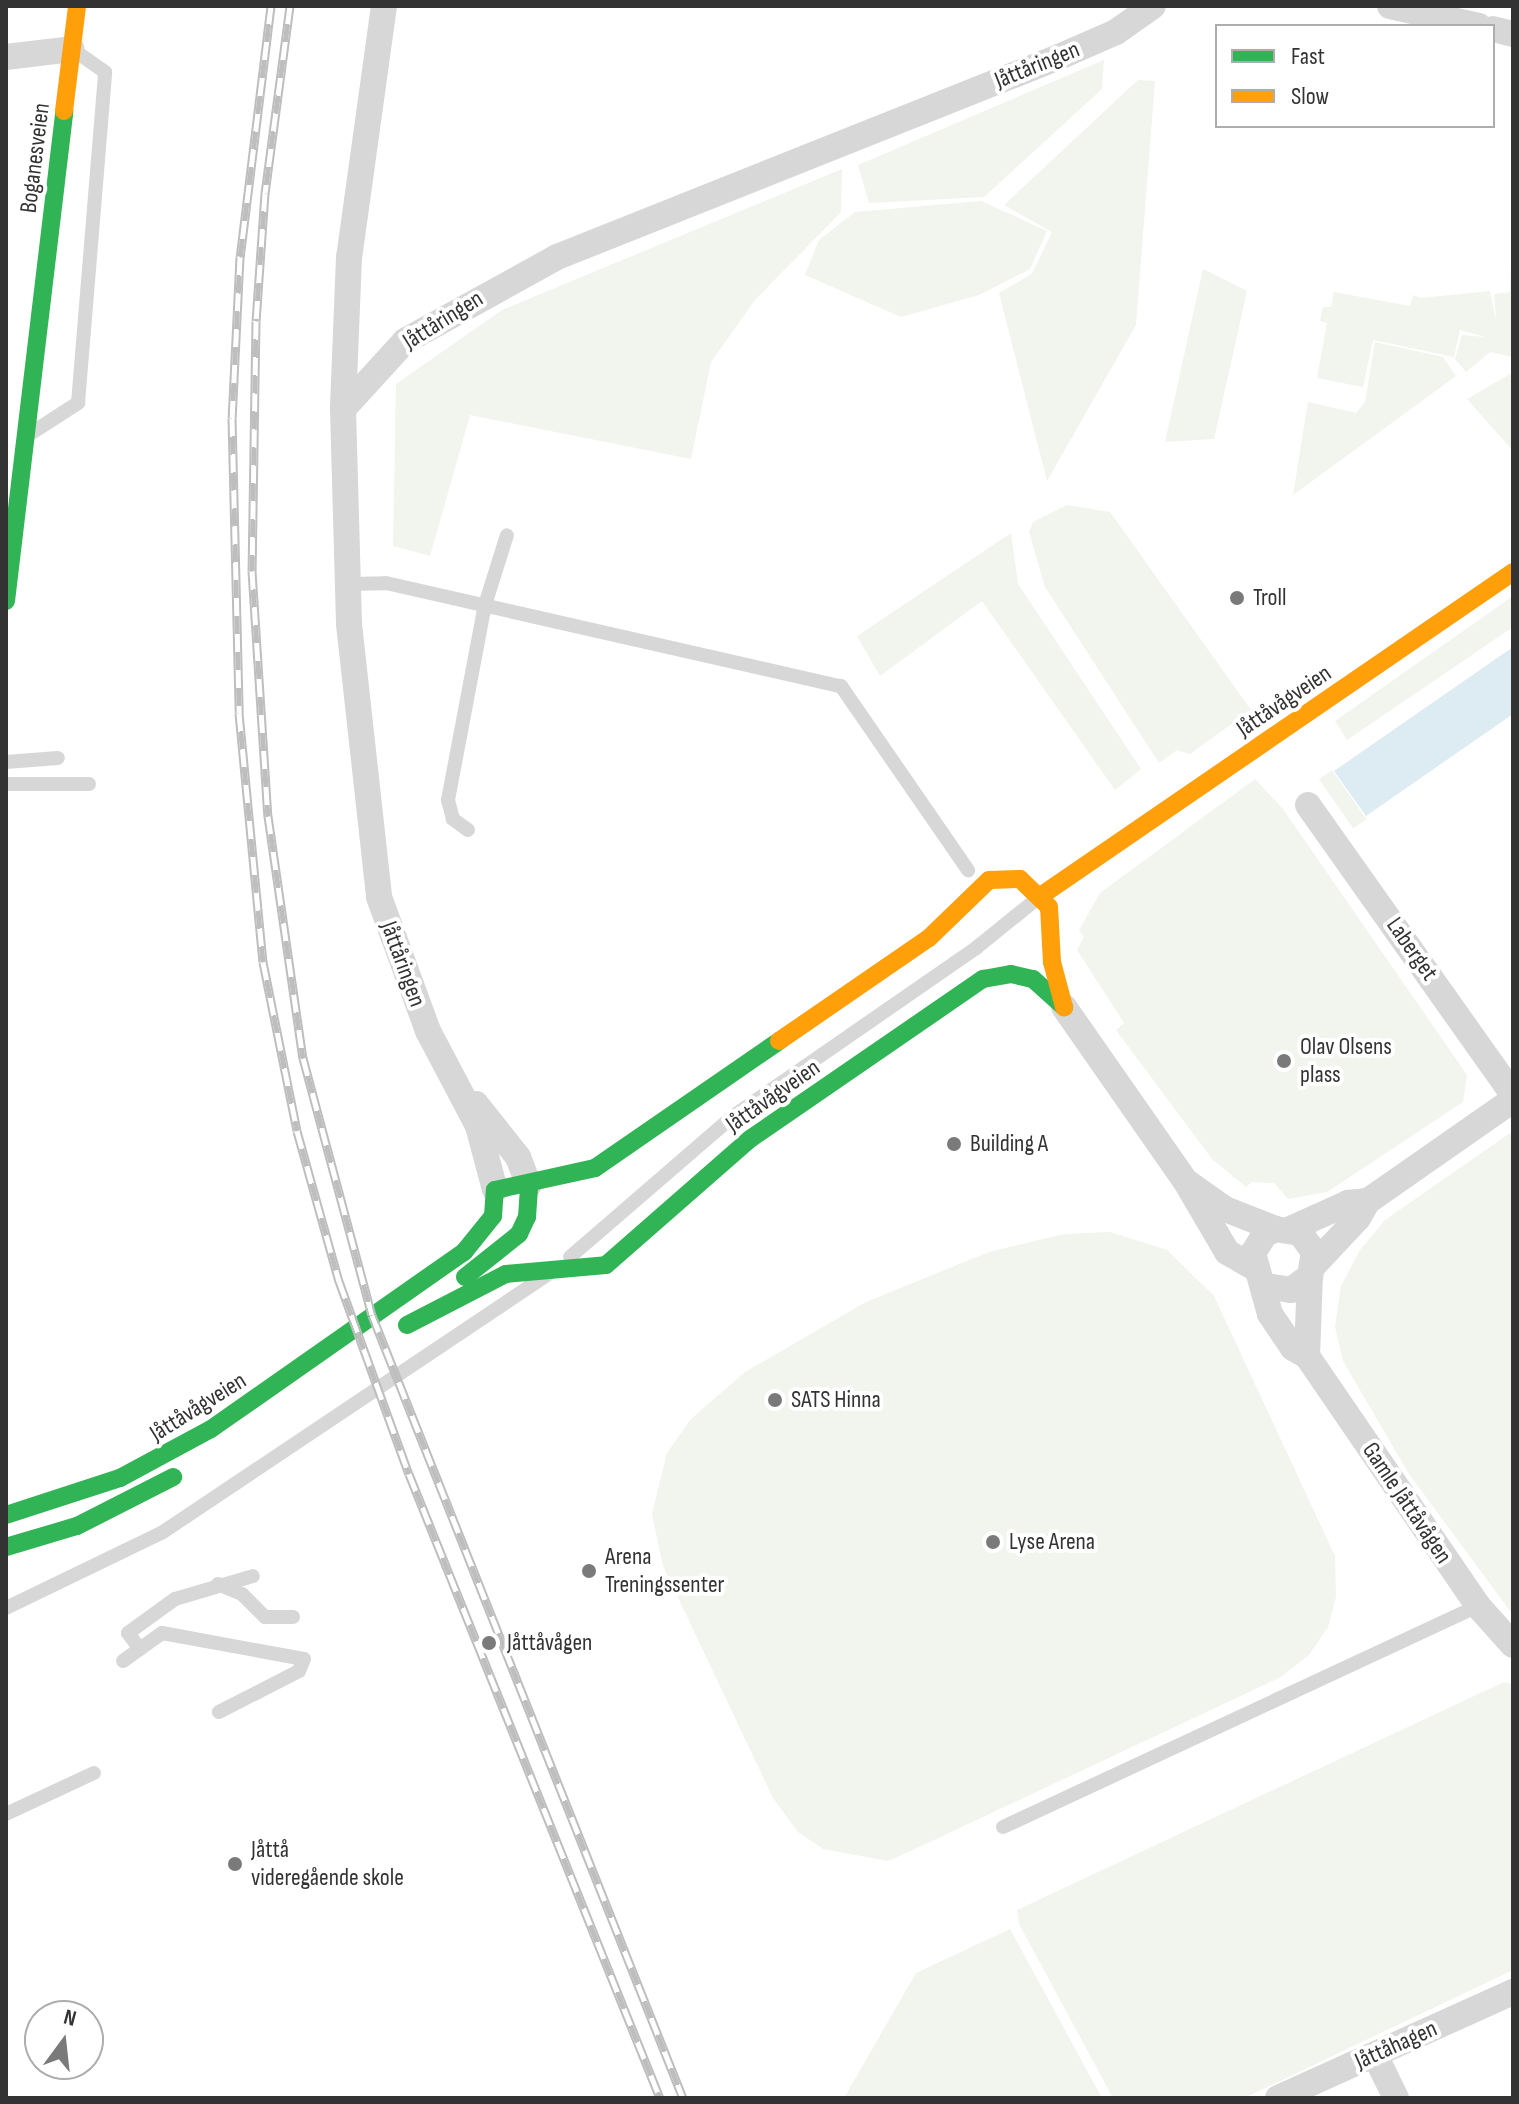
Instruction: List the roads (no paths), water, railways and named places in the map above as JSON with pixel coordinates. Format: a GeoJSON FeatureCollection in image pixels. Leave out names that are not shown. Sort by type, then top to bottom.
{"type":"FeatureCollection","features":[{"type":"Feature","properties":{"kind":"street","name":"Boganesveien"},"geometry":{"type":"LineString","coordinates":[[6,601],[77,6]]}},
{"type":"Feature","properties":{"kind":"street"},"geometry":{"type":"LineString","coordinates":[[343,409],[349,257],[384,6]]}},
{"type":"Feature","properties":{"kind":"street","name":"Jåttåringen"},"geometry":{"type":"LineString","coordinates":[[495,1190],[492,1166],[458,1083],[400,966],[379,897],[347,584],[343,409],[405,341],[557,257],[1059,57],[1116,32],[1153,6]]}},
{"type":"Feature","properties":{"kind":"street"},"geometry":{"type":"LineString","coordinates":[[1390,6],[1467,21]]}},
{"type":"Feature","properties":{"kind":"street"},"geometry":{"type":"LineString","coordinates":[[6,57],[72,49]]}},
{"type":"Feature","properties":{"kind":"street","name":"Jåttåvågveien"},"geometry":{"type":"LineString","coordinates":[[6,1515],[72,1497],[149,1465],[290,1378],[464,1252],[493,1216],[495,1190],[529,1185],[595,1168],[929,938],[989,880],[1020,879],[1042,895],[1513,572]]}},
{"type":"Feature","properties":{"kind":"street","name":"Laberget"},"geometry":{"type":"LineString","coordinates":[[1308,805],[1513,1098],[1368,1201],[1358,1218],[1312,1270]]}},
{"type":"Feature","properties":{"kind":"street"},"geometry":{"type":"LineString","coordinates":[[1042,895],[1053,924],[1052,962],[1064,1007],[1186,1182],[1227,1252],[1260,1276],[1291,1290],[1312,1270]]}},
{"type":"Feature","properties":{"kind":"street","name":"Jåttåvågveien"},"geometry":{"type":"LineString","coordinates":[[529,1185],[527,1217],[519,1234],[401,1329],[506,1274],[529,1268],[553,1270],[606,1265],[625,1253],[680,1195],[750,1139],[983,979],[1011,974],[1033,979],[1064,1007]]}},
{"type":"Feature","properties":{"kind":"street","name":"Jåttåringen"},"geometry":{"type":"LineString","coordinates":[[458,1083],[501,1133],[529,1185]]}},
{"type":"Feature","properties":{"kind":"street"},"geometry":{"type":"LineString","coordinates":[[1186,1182],[1225,1209],[1307,1240],[1312,1270],[1307,1356]]}},
{"type":"Feature","properties":{"kind":"street","name":"Laberget"},"geometry":{"type":"LineString","coordinates":[[1283,1229],[1348,1203],[1368,1201]]}},
{"type":"Feature","properties":{"kind":"street"},"geometry":{"type":"LineString","coordinates":[[1260,1276],[1257,1243],[1283,1229]]}},
{"type":"Feature","properties":{"kind":"street","name":"Gamle Jåttåvågen"},"geometry":{"type":"LineString","coordinates":[[1260,1276],[1270,1314],[1293,1348],[1307,1356],[1478,1606],[1513,1645]]}},
{"type":"Feature","properties":{"kind":"street","name":"Jåttåvågveien"},"geometry":{"type":"LineString","coordinates":[[6,1547],[129,1503],[188,1468]]}},
{"type":"Feature","properties":{"kind":"street","name":"Jåttåhagen"},"geometry":{"type":"LineString","coordinates":[[1278,2098],[1513,1992]]}},
{"type":"Feature","properties":{"kind":"street"},"geometry":{"type":"LineString","coordinates":[[1375,2055],[1396,2098]]}},
{"type":"Feature","properties":{"kind":"lane"},"geometry":{"type":"LineString","coordinates":[[26,436],[78,403],[105,72],[72,49]]}},
{"type":"Feature","properties":{"kind":"lane"},"geometry":{"type":"LineString","coordinates":[[468,830],[453,819],[448,800],[485,605],[507,535]]}},
{"type":"Feature","properties":{"kind":"lane"},"geometry":{"type":"LineString","coordinates":[[347,584],[386,583],[841,686],[968,870]]}},
{"type":"Feature","properties":{"kind":"lane"},"geometry":{"type":"LineString","coordinates":[[6,762],[58,758]]}},
{"type":"Feature","properties":{"kind":"lane"},"geometry":{"type":"LineString","coordinates":[[6,784],[89,784]]}},
{"type":"Feature","properties":{"kind":"lane"},"geometry":{"type":"LineString","coordinates":[[6,1608],[163,1532],[553,1270],[732,1117],[976,948],[1042,895]]}},
{"type":"Feature","properties":{"kind":"lane"},"geometry":{"type":"LineString","coordinates":[[140,1649],[128,1633],[175,1599],[253,1576],[246,1587],[249,1603]]}},
{"type":"Feature","properties":{"kind":"lane"},"geometry":{"type":"LineString","coordinates":[[218,1584],[234,1588],[265,1617],[293,1617]]}},
{"type":"Feature","properties":{"kind":"lane"},"geometry":{"type":"LineString","coordinates":[[1003,1827],[1478,1606]]}},
{"type":"Feature","properties":{"kind":"lane"},"geometry":{"type":"LineString","coordinates":[[123,1661],[162,1633],[304,1659],[299,1671],[219,1712]]}},
{"type":"Feature","properties":{"kind":"lane"},"geometry":{"type":"LineString","coordinates":[[6,1814],[94,1773]]}},
{"type":"Feature","properties":{"kind":"railway"},"geometry":{"type":"LineString","coordinates":[[271,6],[240,257],[232,418],[239,713],[263,962],[297,1131],[339,1281],[409,1474],[660,2098]]}},
{"type":"Feature","properties":{"kind":"railway"},"geometry":{"type":"LineString","coordinates":[[290,6],[265,193],[256,321],[252,571],[268,816],[303,1058],[372,1315],[683,2098]]}},
{"type":"Feature","properties":{"kind":"place","name":"Troll"},"geometry":{"type":"Point","coordinates":[1237,598]}},
{"type":"Feature","properties":{"kind":"place","name":"Olav Olsens plass"},"geometry":{"type":"Point","coordinates":[1284,1061]}},
{"type":"Feature","properties":{"kind":"place","name":"Building A"},"geometry":{"type":"Point","coordinates":[954,1144]}},
{"type":"Feature","properties":{"kind":"place","name":"SATS Hinna"},"geometry":{"type":"Point","coordinates":[775,1400]}},
{"type":"Feature","properties":{"kind":"place","name":"Lyse Arena"},"geometry":{"type":"Point","coordinates":[993,1542]}},
{"type":"Feature","properties":{"kind":"place","name":"Arena Treningssenter"},"geometry":{"type":"Point","coordinates":[589,1571]}},
{"type":"Feature","properties":{"kind":"place","name":"Jåttåvågen"},"geometry":{"type":"Point","coordinates":[489,1643]}},
{"type":"Feature","properties":{"kind":"place","name":"Jåttå videregående skole"},"geometry":{"type":"Point","coordinates":[235,1864]}}]}
